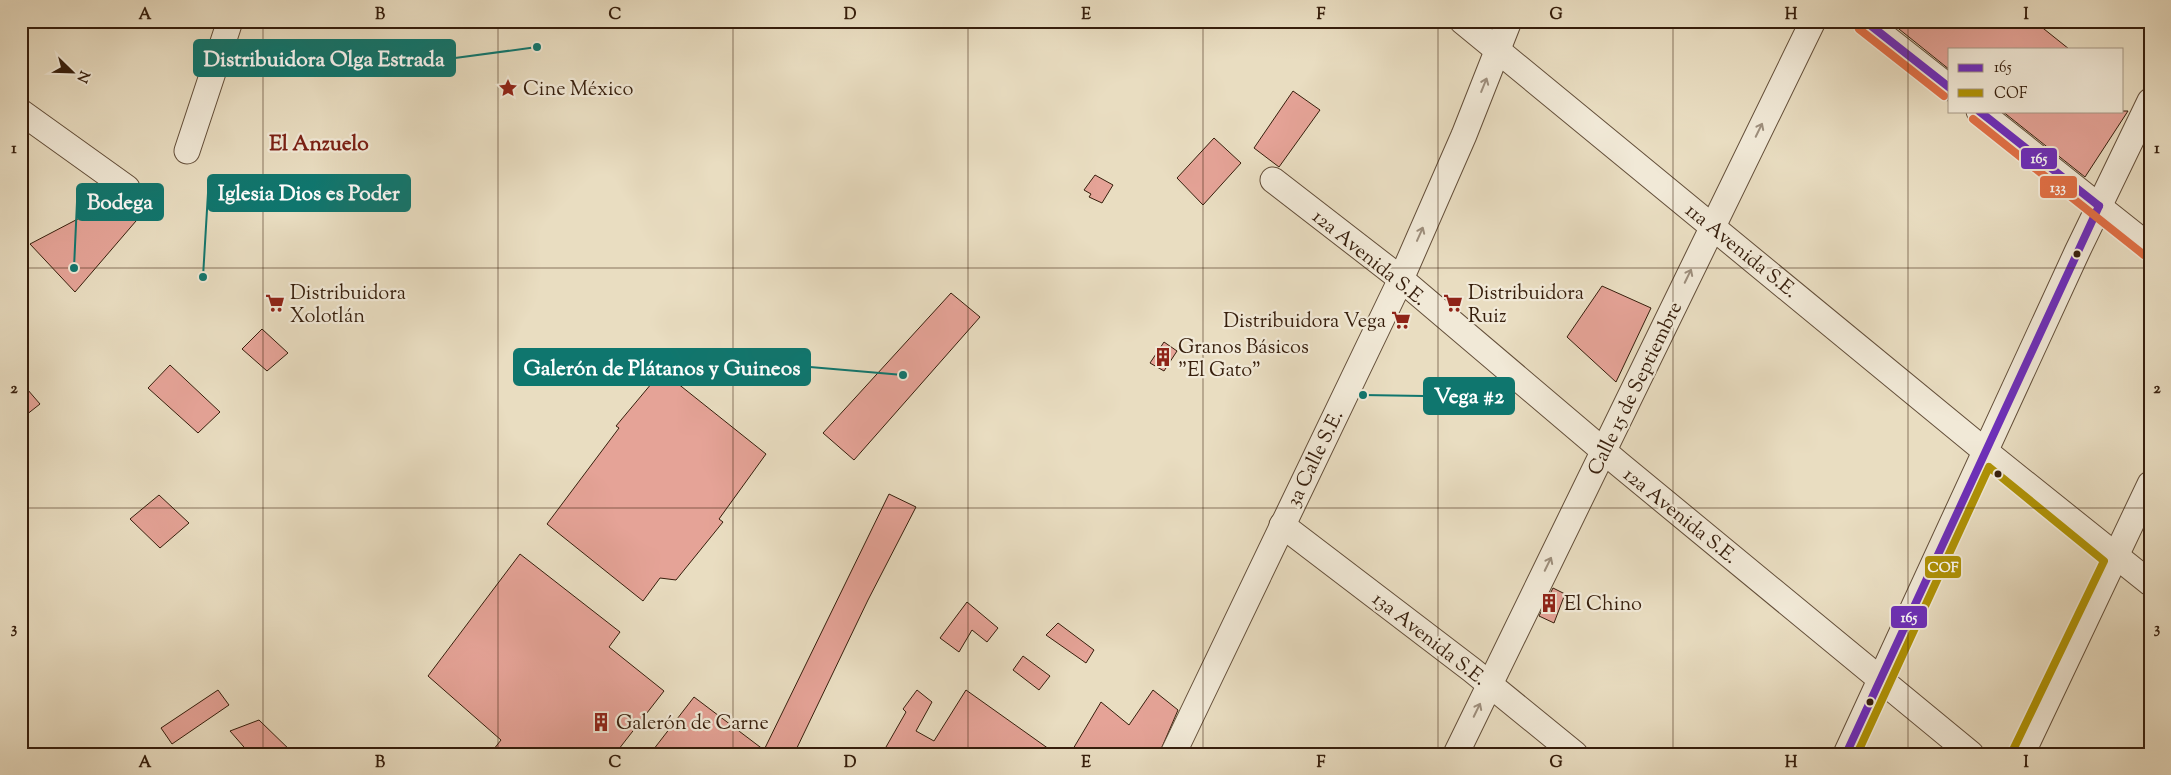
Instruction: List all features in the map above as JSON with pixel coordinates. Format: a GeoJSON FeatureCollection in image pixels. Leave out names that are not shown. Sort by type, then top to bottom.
{"type":"FeatureCollection","features":[{"type":"Feature","properties":{"kind":"street"},"geometry":{"type":"LineString","coordinates":[[187,151],[230,21]]}},
{"type":"Feature","properties":{"kind":"street","name":"11a Avenida S.E."},"geometry":{"type":"LineString","coordinates":[[1462,21],[1713,225],[1985,451],[2116,558],[2150,583]]}},
{"type":"Feature","properties":{"kind":"street","name":"3a Calle S.E."},"geometry":{"type":"LineString","coordinates":[[1175,753],[1400,279],[1464,135],[1509,21]]}},
{"type":"Feature","properties":{"kind":"street","name":"Calle 15 de Septiembre"},"geometry":{"type":"LineString","coordinates":[[1456,754],[1813,21]]}},
{"type":"Feature","properties":{"kind":"street"},"geometry":{"type":"LineString","coordinates":[[1865,21],[1948,86]]}},
{"type":"Feature","properties":{"kind":"street"},"geometry":{"type":"LineString","coordinates":[[1846,754],[2099,206],[2150,101]]}},
{"type":"Feature","properties":{"kind":"street"},"geometry":{"type":"LineString","coordinates":[[21,112],[127,188]]}},
{"type":"Feature","properties":{"kind":"street"},"geometry":{"type":"LineString","coordinates":[[1980,112],[2150,247]]}},
{"type":"Feature","properties":{"kind":"street","name":"12a Avenida S.E."},"geometry":{"type":"LineString","coordinates":[[1273,180],[1400,279],[1604,451],[1971,754]]}},
{"type":"Feature","properties":{"kind":"street"},"geometry":{"type":"LineString","coordinates":[[2022,754],[2150,484]]}},
{"type":"Feature","properties":{"kind":"street","name":"13a Avenida S.E."},"geometry":{"type":"LineString","coordinates":[[1282,525],[1490,684],[1575,754]]}},
{"type":"Feature","properties":{"kind":"building"},"geometry":{"type":"Polygon","coordinates":[[[1889,21],[2034,21],[2068,48],[1948,48],[1948,68],[1889,21]]]}},
{"type":"Feature","properties":{"kind":"building"},"geometry":{"type":"Polygon","coordinates":[[[1293,91],[1320,110],[1279,167],[1254,148],[1293,91]]]}},
{"type":"Feature","properties":{"kind":"building"},"geometry":{"type":"Polygon","coordinates":[[[2128,111],[2085,177],[2003,112],[2128,111]]]}},
{"type":"Feature","properties":{"kind":"building"},"geometry":{"type":"Polygon","coordinates":[[[1214,138],[1241,163],[1203,205],[1177,178],[1214,138]]]}},
{"type":"Feature","properties":{"kind":"building"},"geometry":{"type":"Polygon","coordinates":[[[1095,175],[1113,185],[1102,203],[1089,197],[1091,194],[1084,190],[1095,175]]]}},
{"type":"Feature","properties":{"kind":"building"},"geometry":{"type":"Polygon","coordinates":[[[114,200],[136,221],[75,292],[30,244],[114,200]]]}},
{"type":"Feature","properties":{"kind":"building"},"geometry":{"type":"Polygon","coordinates":[[[1602,286],[1651,308],[1616,382],[1567,337],[1602,286]]]}},
{"type":"Feature","properties":{"kind":"building"},"geometry":{"type":"Polygon","coordinates":[[[951,293],[980,317],[854,460],[823,433],[951,293]]]}},
{"type":"Feature","properties":{"kind":"building"},"geometry":{"type":"Polygon","coordinates":[[[262,329],[288,353],[267,371],[242,349],[262,329]]]}},
{"type":"Feature","properties":{"kind":"building","name":"Granos Básicos \"El Gato\""},"geometry":{"type":"Polygon","coordinates":[[[1164,342],[1177,351],[1164,371],[1150,363],[1164,342]]]}},
{"type":"Feature","properties":{"kind":"building"},"geometry":{"type":"Polygon","coordinates":[[[170,365],[220,412],[198,433],[148,388],[170,365]]]}},
{"type":"Feature","properties":{"kind":"building"},"geometry":{"type":"Polygon","coordinates":[[[662,371],[766,454],[719,519],[723,522],[676,580],[660,578],[643,601],[547,524],[619,428],[616,426],[662,371]]]}},
{"type":"Feature","properties":{"kind":"building"},"geometry":{"type":"Polygon","coordinates":[[[21,382],[40,404],[21,419],[21,382]]]}},
{"type":"Feature","properties":{"kind":"building"},"geometry":{"type":"Polygon","coordinates":[[[889,494],[916,507],[868,600],[794,754],[650,754],[694,697],[764,750],[889,494]]]}},
{"type":"Feature","properties":{"kind":"building"},"geometry":{"type":"Polygon","coordinates":[[[159,495],[189,523],[160,548],[130,519],[159,495]]]}},
{"type":"Feature","properties":{"kind":"building"},"geometry":{"type":"Polygon","coordinates":[[[520,554],[620,632],[609,647],[664,691],[615,754],[490,754],[501,740],[428,676],[520,554]]]}},
{"type":"Feature","properties":{"kind":"building","name":"El Chino"},"geometry":{"type":"Polygon","coordinates":[[[1553,588],[1565,594],[1554,623],[1539,616],[1553,588]]]}},
{"type":"Feature","properties":{"kind":"building"},"geometry":{"type":"Polygon","coordinates":[[[967,602],[998,628],[987,642],[972,630],[959,652],[940,638],[967,602]]]}},
{"type":"Feature","properties":{"kind":"building"},"geometry":{"type":"Polygon","coordinates":[[[1058,623],[1094,650],[1086,663],[1046,635],[1058,623]]]}},
{"type":"Feature","properties":{"kind":"building"},"geometry":{"type":"Polygon","coordinates":[[[1023,656],[1050,676],[1039,690],[1013,670],[1023,656]]]}},
{"type":"Feature","properties":{"kind":"building"},"geometry":{"type":"Polygon","coordinates":[[[218,690],[229,705],[172,744],[161,728],[218,690]]]}},
{"type":"Feature","properties":{"kind":"building"},"geometry":{"type":"Polygon","coordinates":[[[917,690],[932,702],[916,731],[934,741],[966,690],[1056,754],[882,754],[906,712],[903,709],[917,690]]]}},
{"type":"Feature","properties":{"kind":"building"},"geometry":{"type":"Polygon","coordinates":[[[1153,690],[1178,710],[1159,754],[1070,754],[1101,702],[1129,725],[1153,690]]]}},
{"type":"Feature","properties":{"kind":"building"},"geometry":{"type":"Polygon","coordinates":[[[259,720],[294,754],[250,754],[230,731],[259,720]]]}},
{"type":"Feature","properties":{"kind":"transit line","name":"165"},"geometry":{"type":"LineString","coordinates":[[1865,21],[1948,86]]}},
{"type":"Feature","properties":{"kind":"transit line","name":"133"},"geometry":{"type":"LineString","coordinates":[[1859,29],[1944,96]]}},
{"type":"Feature","properties":{"kind":"transit line","name":"165"},"geometry":{"type":"LineString","coordinates":[[1980,112],[2099,206]]}},
{"type":"Feature","properties":{"kind":"transit line","name":"133"},"geometry":{"type":"LineString","coordinates":[[1973,119],[2144,255]]}},
{"type":"Feature","properties":{"kind":"transit line","name":"165"},"geometry":{"type":"LineString","coordinates":[[1846,754],[2099,206]]}},
{"type":"Feature","properties":{"kind":"transit line","name":"COF"},"geometry":{"type":"LineString","coordinates":[[1857,754],[1989,467],[2104,561],[2013,750]]}},
{"type":"Feature","properties":{"kind":"place","name":"Distribuidora Olga Estrada"},"geometry":{"type":"Point","coordinates":[537,47]}},
{"type":"Feature","properties":{"kind":"place","name":"Cine México"},"geometry":{"type":"Point","coordinates":[508,88]}},
{"type":"Feature","properties":{"kind":"place","name":"Bodega"},"geometry":{"type":"Point","coordinates":[74,268]}},
{"type":"Feature","properties":{"kind":"place","name":"Iglesia Dios es Poder"},"geometry":{"type":"Point","coordinates":[203,277]}},
{"type":"Feature","properties":{"kind":"place","name":"Distribuidora Xolotlán"},"geometry":{"type":"Point","coordinates":[275,303]}},
{"type":"Feature","properties":{"kind":"place","name":"Distribuidora Ruiz"},"geometry":{"type":"Point","coordinates":[1453,303]}},
{"type":"Feature","properties":{"kind":"place","name":"Distribuidora Vega"},"geometry":{"type":"Point","coordinates":[1401,320]}},
{"type":"Feature","properties":{"kind":"place","name":"Granos Básicos \"El Gato\""},"geometry":{"type":"Point","coordinates":[1163,357]}},
{"type":"Feature","properties":{"kind":"place","name":"Galerón de Plátanos y Guineos"},"geometry":{"type":"Point","coordinates":[903,375]}},
{"type":"Feature","properties":{"kind":"place","name":"Vega #2"},"geometry":{"type":"Point","coordinates":[1363,395]}},
{"type":"Feature","properties":{"kind":"place","name":"El Chino"},"geometry":{"type":"Point","coordinates":[1549,603]}},
{"type":"Feature","properties":{"kind":"place","name":"Galerón de Carne"},"geometry":{"type":"Point","coordinates":[601,722]}},
{"type":"Feature","properties":{"kind":"district","name":"El Anzuelo"},"geometry":{"type":"Point","coordinates":[319,143]}}]}
